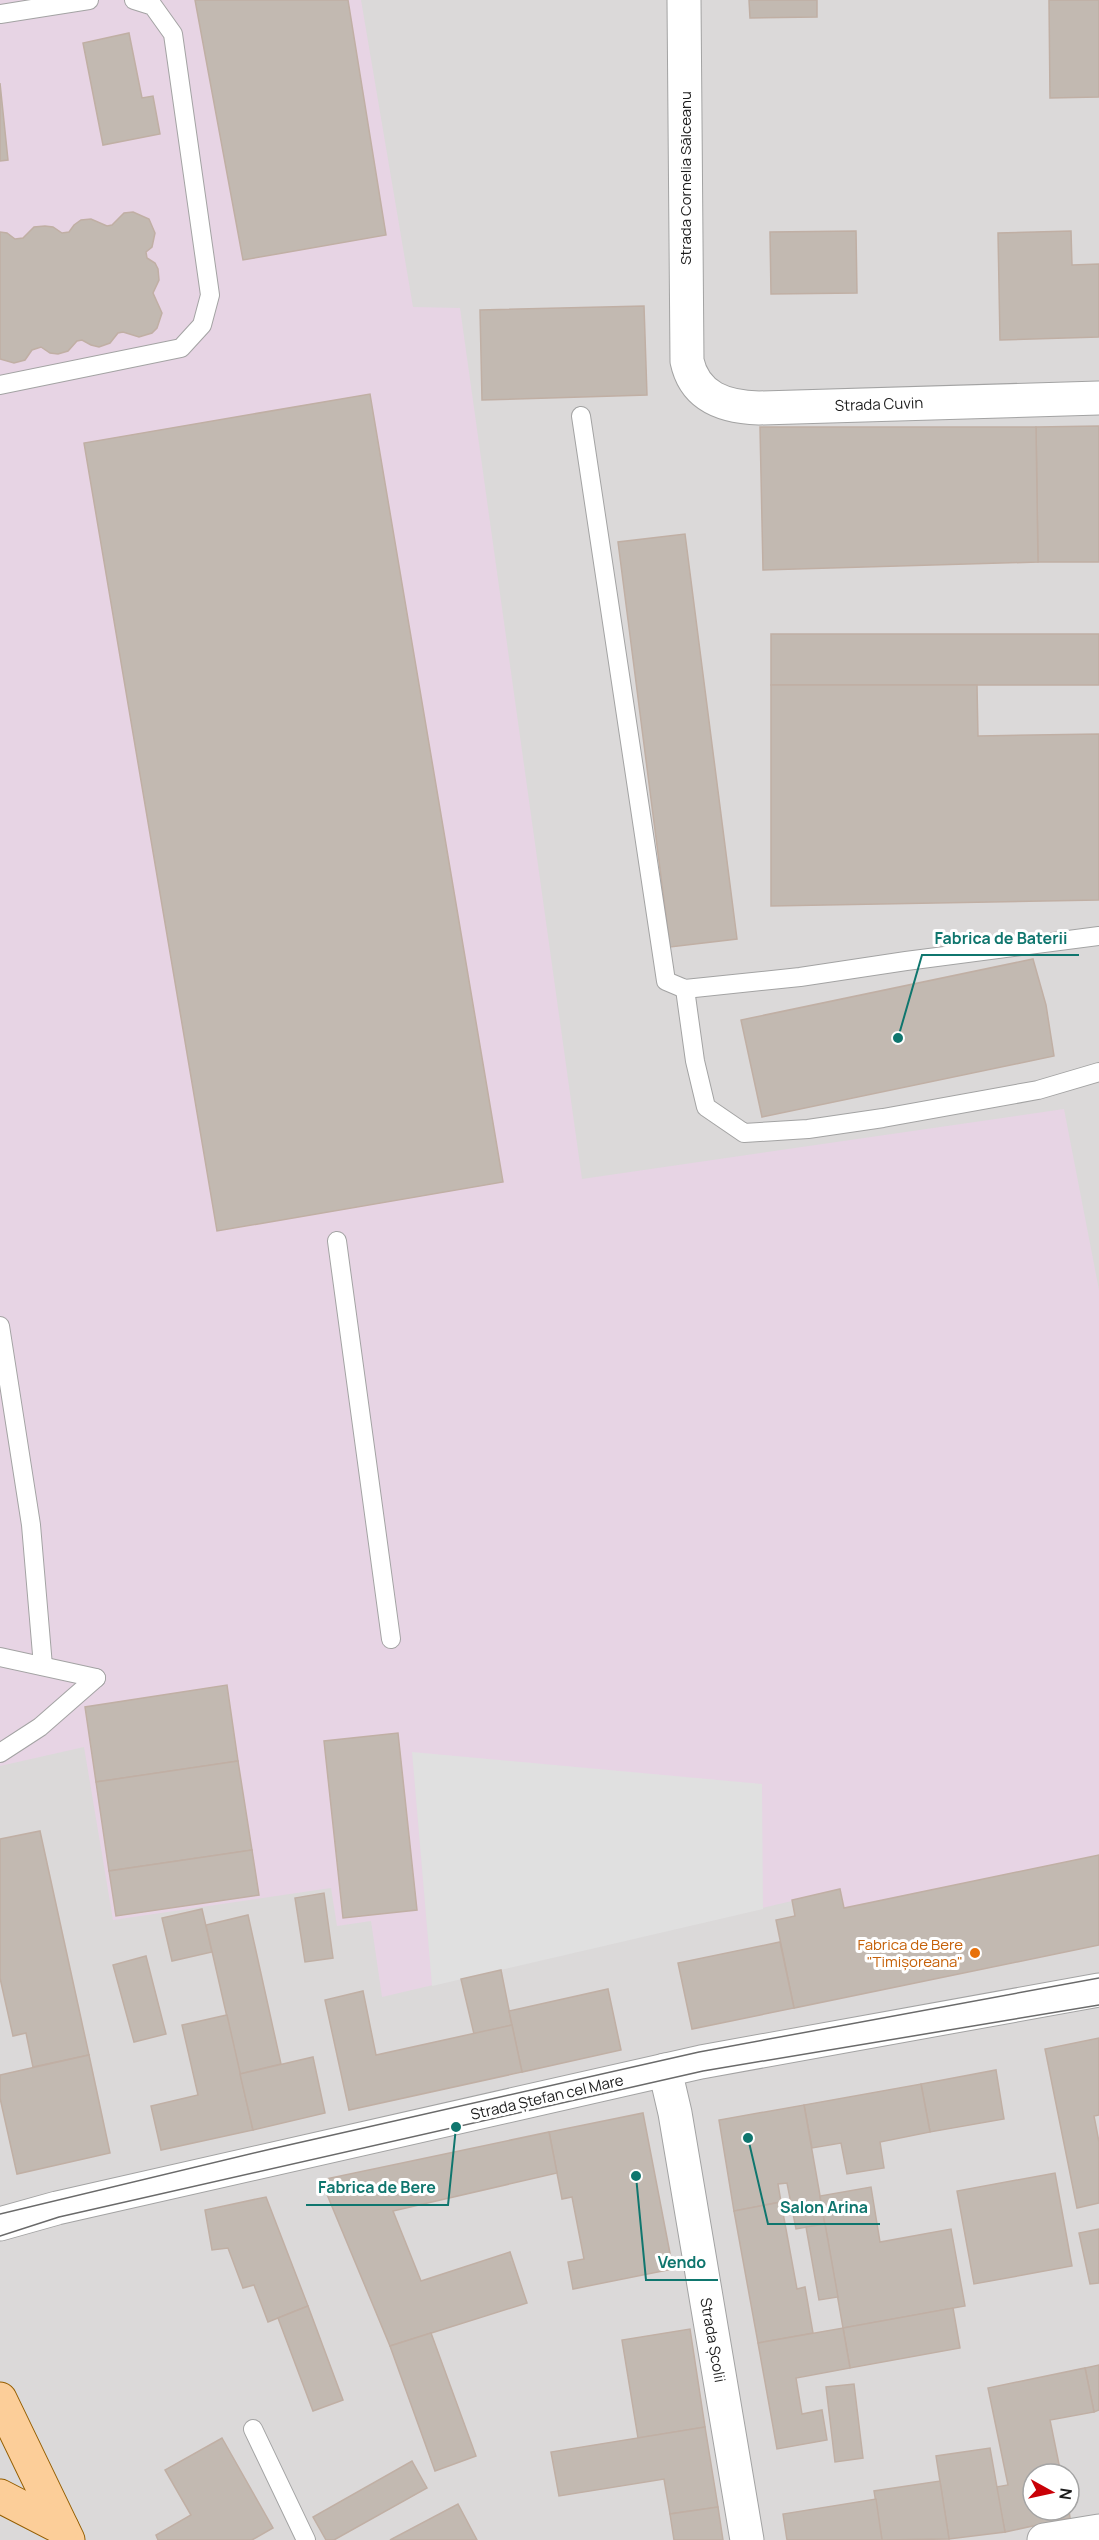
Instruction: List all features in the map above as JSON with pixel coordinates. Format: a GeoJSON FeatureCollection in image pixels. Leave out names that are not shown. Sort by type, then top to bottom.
{"type":"FeatureCollection","features":[{"type":"Feature","properties":{"kind":"main road"},"geometry":{"type":"LineString","coordinates":[[0,2399],[65,2534]]}},
{"type":"Feature","properties":{"kind":"main road"},"geometry":{"type":"LineString","coordinates":[[0,2496],[65,2534]]}},
{"type":"Feature","properties":{"kind":"street","name":"Strada Cornelia Sălceanu"},"geometry":{"type":"LineString","coordinates":[[684,0],[687,356]]}},
{"type":"Feature","properties":{"kind":"street","name":"Strada Cuvin"},"geometry":{"type":"LineString","coordinates":[[687,356],[691,373],[705,394],[726,404],[746,407],[1099,398]]}},
{"type":"Feature","properties":{"kind":"street","name":"Strada Ștefan cel Mare"},"geometry":{"type":"LineString","coordinates":[[0,2224],[68,2205],[701,2062],[1099,1990]]}},
{"type":"Feature","properties":{"kind":"street","name":"Strada Școlii"},"geometry":{"type":"LineString","coordinates":[[665,2070],[675,2113],[747,2540]]}},
{"type":"Feature","properties":{"kind":"street"},"geometry":{"type":"LineString","coordinates":[[1044,2540],[1099,2531]]}},
{"type":"Feature","properties":{"kind":"lane"},"geometry":{"type":"LineString","coordinates":[[0,14],[89,0]]}},
{"type":"Feature","properties":{"kind":"lane"},"geometry":{"type":"LineString","coordinates":[[0,385],[181,348],[202,325],[210,295],[173,34],[153,6],[134,0]]}},
{"type":"Feature","properties":{"kind":"lane"},"geometry":{"type":"LineString","coordinates":[[581,416],[666,981],[685,989],[800,977],[906,960],[1099,936]]}},
{"type":"Feature","properties":{"kind":"lane"},"geometry":{"type":"LineString","coordinates":[[685,989],[695,1060],[706,1107],[744,1133],[808,1129],[884,1118],[1038,1090],[1099,1072]]}},
{"type":"Feature","properties":{"kind":"lane"},"geometry":{"type":"LineString","coordinates":[[337,1241],[391,1639]]}},
{"type":"Feature","properties":{"kind":"lane"},"geometry":{"type":"LineString","coordinates":[[0,1326],[31,1525],[43,1666]]}},
{"type":"Feature","properties":{"kind":"lane"},"geometry":{"type":"LineString","coordinates":[[0,1657],[96,1677],[40,1727],[0,1753]]}},
{"type":"Feature","properties":{"kind":"lane"},"geometry":{"type":"LineString","coordinates":[[253,2429],[306,2540]]}},
{"type":"Feature","properties":{"kind":"shaded area"},"geometry":{"type":"Polygon","coordinates":[[[0,0],[1099,0],[1099,2540],[0,2540],[0,0]]]}},
{"type":"Feature","properties":{"kind":"shaded area"},"geometry":{"type":"Polygon","coordinates":[[[0,0],[361,0],[413,307],[460,308],[582,1179],[1064,1109],[1099,1290],[1099,1855],[844,1908],[839,1890],[382,1997],[371,1921],[337,1926],[331,1888],[113,1920],[84,1747],[0,1766],[0,0]]]}},
{"type":"Feature","properties":{"kind":"shaded area"},"geometry":{"type":"Polygon","coordinates":[[[412,1752],[762,1784],[763,1909],[432,1986],[412,1752]]]}},
{"type":"Feature","properties":{"kind":"building"},"geometry":{"type":"Polygon","coordinates":[[[195,0],[348,0],[386,235],[243,260],[195,0]]]}},
{"type":"Feature","properties":{"kind":"building"},"geometry":{"type":"Polygon","coordinates":[[[749,0],[817,0],[817,17],[750,18],[749,0]]]}},
{"type":"Feature","properties":{"kind":"building"},"geometry":{"type":"Polygon","coordinates":[[[1049,0],[1099,0],[1099,97],[1050,98],[1049,0]]]}},
{"type":"Feature","properties":{"kind":"building"},"geometry":{"type":"Polygon","coordinates":[[[129,33],[142,98],[153,96],[160,134],[103,145],[83,43],[129,33]]]}},
{"type":"Feature","properties":{"kind":"building"},"geometry":{"type":"Polygon","coordinates":[[[0,83],[8,160],[0,161],[0,83]]]}},
{"type":"Feature","properties":{"kind":"building"},"geometry":{"type":"Polygon","coordinates":[[[133,212],[149,219],[155,233],[152,247],[146,252],[147,258],[155,263],[158,269],[159,280],[153,293],[162,313],[157,328],[152,333],[139,337],[123,332],[118,333],[110,343],[99,347],[82,340],[77,341],[68,351],[58,354],[50,353],[41,347],[32,350],[25,360],[14,363],[0,359],[0,232],[7,233],[15,239],[23,238],[34,227],[53,227],[62,233],[69,232],[81,220],[91,219],[107,226],[112,225],[124,213],[133,212]]]}},
{"type":"Feature","properties":{"kind":"building"},"geometry":{"type":"Polygon","coordinates":[[[856,231],[857,293],[771,294],[770,232],[856,231]]]}},
{"type":"Feature","properties":{"kind":"building"},"geometry":{"type":"Polygon","coordinates":[[[1071,231],[1072,265],[1099,264],[1099,337],[1000,340],[998,233],[1071,231]]]}},
{"type":"Feature","properties":{"kind":"building"},"geometry":{"type":"Polygon","coordinates":[[[644,306],[647,395],[482,400],[480,310],[644,306]]]}},
{"type":"Feature","properties":{"kind":"building"},"geometry":{"type":"Polygon","coordinates":[[[370,394],[503,1182],[217,1231],[84,443],[370,394]]]}},
{"type":"Feature","properties":{"kind":"building"},"geometry":{"type":"Polygon","coordinates":[[[1099,426],[1099,562],[1038,562],[1036,427],[1099,426]]]}},
{"type":"Feature","properties":{"kind":"building"},"geometry":{"type":"Polygon","coordinates":[[[760,427],[1036,427],[1038,562],[763,570],[760,427]]]}},
{"type":"Feature","properties":{"kind":"building"},"geometry":{"type":"Polygon","coordinates":[[[685,534],[737,939],[670,947],[618,542],[685,534]]]}},
{"type":"Feature","properties":{"kind":"building"},"geometry":{"type":"Polygon","coordinates":[[[771,634],[1099,634],[1099,685],[771,685],[771,634]]]}},
{"type":"Feature","properties":{"kind":"building"},"geometry":{"type":"Polygon","coordinates":[[[771,685],[977,685],[978,736],[1099,734],[1099,900],[771,906],[771,685]]]}},
{"type":"Feature","properties":{"kind":"building"},"geometry":{"type":"Polygon","coordinates":[[[1033,959],[1046,1005],[1054,1056],[762,1117],[741,1020],[1033,959]]]}},
{"type":"Feature","properties":{"kind":"building"},"geometry":{"type":"Polygon","coordinates":[[[227,1685],[238,1761],[96,1782],[85,1707],[227,1685]]]}},
{"type":"Feature","properties":{"kind":"building"},"geometry":{"type":"Polygon","coordinates":[[[398,1733],[417,1910],[343,1918],[324,1741],[398,1733]]]}},
{"type":"Feature","properties":{"kind":"building"},"geometry":{"type":"Polygon","coordinates":[[[238,1761],[252,1850],[109,1871],[96,1782],[238,1761]]]}},
{"type":"Feature","properties":{"kind":"building"},"geometry":{"type":"Polygon","coordinates":[[[40,1831],[89,2055],[33,2067],[26,2033],[13,2036],[0,1978],[0,1839],[40,1831]]]}},
{"type":"Feature","properties":{"kind":"building"},"geometry":{"type":"Polygon","coordinates":[[[252,1850],[259,1895],[116,1916],[109,1871],[252,1850]]]}},
{"type":"Feature","properties":{"kind":"building"},"geometry":{"type":"Polygon","coordinates":[[[1099,1855],[1099,1945],[794,2008],[776,1920],[795,1916],[792,1900],[840,1889],[844,1908],[1099,1855]]]}},
{"type":"Feature","properties":{"kind":"building"},"geometry":{"type":"Polygon","coordinates":[[[324,1893],[333,1958],[305,1962],[295,1898],[324,1893]]]}},
{"type":"Feature","properties":{"kind":"building"},"geometry":{"type":"Polygon","coordinates":[[[202,1909],[212,1952],[172,1961],[162,1918],[202,1909]]]}},
{"type":"Feature","properties":{"kind":"building"},"geometry":{"type":"Polygon","coordinates":[[[248,1915],[281,2064],[240,2074],[206,1925],[248,1915]]]}},
{"type":"Feature","properties":{"kind":"building"},"geometry":{"type":"Polygon","coordinates":[[[780,1942],[794,2008],[692,2029],[678,1963],[780,1942]]]}},
{"type":"Feature","properties":{"kind":"building"},"geometry":{"type":"Polygon","coordinates":[[[146,1956],[166,2034],[134,2042],[113,1965],[146,1956]]]}},
{"type":"Feature","properties":{"kind":"building"},"geometry":{"type":"Polygon","coordinates":[[[501,1970],[512,2025],[474,2034],[461,1979],[501,1970]]]}},
{"type":"Feature","properties":{"kind":"building"},"geometry":{"type":"Polygon","coordinates":[[[608,1989],[621,2050],[522,2072],[509,2011],[608,1989]]]}},
{"type":"Feature","properties":{"kind":"building"},"geometry":{"type":"Polygon","coordinates":[[[363,1991],[376,2055],[512,2025],[522,2072],[349,2110],[325,2000],[363,1991]]]}},
{"type":"Feature","properties":{"kind":"building"},"geometry":{"type":"Polygon","coordinates":[[[227,2015],[253,2130],[161,2150],[151,2106],[198,2095],[182,2025],[227,2015]]]}},
{"type":"Feature","properties":{"kind":"building"},"geometry":{"type":"Polygon","coordinates":[[[1099,2038],[1099,2115],[1094,2116],[1099,2142],[1099,2203],[1077,2208],[1045,2049],[1099,2038]]]}},
{"type":"Feature","properties":{"kind":"building"},"geometry":{"type":"Polygon","coordinates":[[[89,2055],[110,2153],[17,2174],[0,2098],[0,2075],[89,2055]]]}},
{"type":"Feature","properties":{"kind":"building"},"geometry":{"type":"Polygon","coordinates":[[[313,2057],[325,2113],[253,2130],[240,2074],[313,2057]]]}},
{"type":"Feature","properties":{"kind":"building"},"geometry":{"type":"Polygon","coordinates":[[[996,2070],[1004,2119],[930,2132],[921,2084],[996,2070]]]}},
{"type":"Feature","properties":{"kind":"building"},"geometry":{"type":"Polygon","coordinates":[[[921,2084],[930,2132],[880,2142],[884,2168],[847,2174],[841,2143],[812,2148],[804,2105],[921,2084]]]}},
{"type":"Feature","properties":{"kind":"building"},"geometry":{"type":"Polygon","coordinates":[[[804,2105],[825,2224],[796,2229],[787,2183],[778,2184],[781,2202],[734,2211],[719,2120],[804,2105]]]}},
{"type":"Feature","properties":{"kind":"building"},"geometry":{"type":"Polygon","coordinates":[[[643,2113],[673,2269],[573,2289],[568,2262],[584,2259],[572,2197],[562,2199],[549,2132],[643,2113]]]}},
{"type":"Feature","properties":{"kind":"building"},"geometry":{"type":"Polygon","coordinates":[[[549,2132],[557,2173],[393,2211],[421,2281],[510,2252],[527,2303],[390,2346],[321,2180],[549,2132]]]}},
{"type":"Feature","properties":{"kind":"building"},"geometry":{"type":"Polygon","coordinates":[[[1055,2173],[1072,2266],[974,2284],[957,2191],[1055,2173]]]}},
{"type":"Feature","properties":{"kind":"building"},"geometry":{"type":"Polygon","coordinates":[[[871,2187],[880,2242],[951,2229],[965,2306],[843,2328],[820,2196],[871,2187]]]}},
{"type":"Feature","properties":{"kind":"building"},"geometry":{"type":"Polygon","coordinates":[[[266,2197],[308,2306],[268,2322],[254,2285],[243,2288],[228,2248],[212,2250],[205,2210],[266,2197]]]}},
{"type":"Feature","properties":{"kind":"building"},"geometry":{"type":"Polygon","coordinates":[[[781,2202],[797,2289],[805,2287],[813,2333],[758,2343],[734,2211],[781,2202]]]}},
{"type":"Feature","properties":{"kind":"building"},"geometry":{"type":"Polygon","coordinates":[[[825,2224],[838,2297],[819,2300],[806,2227],[825,2224]]]}},
{"type":"Feature","properties":{"kind":"building"},"geometry":{"type":"Polygon","coordinates":[[[1099,2229],[1099,2283],[1090,2284],[1079,2233],[1099,2229]]]}},
{"type":"Feature","properties":{"kind":"building"},"geometry":{"type":"Polygon","coordinates":[[[308,2306],[343,2400],[313,2411],[278,2318],[308,2306]]]}},
{"type":"Feature","properties":{"kind":"building"},"geometry":{"type":"Polygon","coordinates":[[[953,2308],[960,2348],[850,2368],[843,2328],[953,2308]]]}},
{"type":"Feature","properties":{"kind":"building"},"geometry":{"type":"Polygon","coordinates":[[[843,2328],[850,2368],[796,2378],[802,2414],[822,2410],[827,2440],[777,2449],[758,2343],[843,2328]]]}},
{"type":"Feature","properties":{"kind":"building"},"geometry":{"type":"Polygon","coordinates":[[[690,2329],[705,2427],[638,2438],[622,2340],[690,2329]]]}},
{"type":"Feature","properties":{"kind":"building"},"geometry":{"type":"Polygon","coordinates":[[[431,2333],[476,2456],[435,2471],[390,2346],[431,2333]]]}},
{"type":"Feature","properties":{"kind":"building"},"geometry":{"type":"Polygon","coordinates":[[[1099,2365],[1099,2410],[1094,2412],[1085,2368],[1099,2365]]]}},
{"type":"Feature","properties":{"kind":"building"},"geometry":{"type":"Polygon","coordinates":[[[1085,2368],[1094,2412],[1050,2420],[1059,2462],[1021,2462],[1021,2522],[1051,2522],[1005,2532],[996,2487],[1008,2485],[988,2388],[1085,2368]]]}},
{"type":"Feature","properties":{"kind":"building"},"geometry":{"type":"Polygon","coordinates":[[[854,2384],[863,2458],[835,2462],[826,2387],[854,2384]]]}},
{"type":"Feature","properties":{"kind":"building"},"geometry":{"type":"Polygon","coordinates":[[[705,2427],[718,2507],[670,2514],[664,2479],[559,2496],[551,2452],[705,2427]]]}},
{"type":"Feature","properties":{"kind":"building"},"geometry":{"type":"Polygon","coordinates":[[[222,2438],[273,2528],[252,2540],[158,2540],[156,2535],[191,2515],[165,2470],[222,2438]]]}},
{"type":"Feature","properties":{"kind":"building"},"geometry":{"type":"Polygon","coordinates":[[[990,2448],[1005,2532],[949,2539],[936,2456],[990,2448]]]}},
{"type":"Feature","properties":{"kind":"building"},"geometry":{"type":"Polygon","coordinates":[[[412,2461],[427,2488],[334,2540],[326,2540],[313,2517],[412,2461]]]}},
{"type":"Feature","properties":{"kind":"building"},"geometry":{"type":"Polygon","coordinates":[[[940,2481],[949,2539],[882,2540],[874,2491],[940,2481]]]}},
{"type":"Feature","properties":{"kind":"building"},"geometry":{"type":"Polygon","coordinates":[[[876,2499],[882,2540],[787,2540],[783,2514],[876,2499]]]}},
{"type":"Feature","properties":{"kind":"building"},"geometry":{"type":"Polygon","coordinates":[[[458,2504],[477,2540],[390,2540],[458,2504]]]}},
{"type":"Feature","properties":{"kind":"building"},"geometry":{"type":"Polygon","coordinates":[[[718,2507],[723,2540],[674,2540],[670,2514],[718,2507]]]}},
{"type":"Feature","properties":{"kind":"tram line"},"geometry":{"type":"LineString","coordinates":[[0,2214],[271,2149],[699,2052],[1099,1978]]}},
{"type":"Feature","properties":{"kind":"tram line"},"geometry":{"type":"LineString","coordinates":[[0,2236],[59,2217],[703,2071],[1099,2005]]}},
{"type":"Feature","properties":{"kind":"place","name":"Fabrica de Baterii"},"geometry":{"type":"Point","coordinates":[898,1038]}},
{"type":"Feature","properties":{"kind":"place","name":"Fabrica de Bere \"Timișoreana\""},"geometry":{"type":"Point","coordinates":[975,1953]}},
{"type":"Feature","properties":{"kind":"place","name":"Fabrica de Bere"},"geometry":{"type":"Point","coordinates":[456,2127]}},
{"type":"Feature","properties":{"kind":"place","name":"Salon Arina"},"geometry":{"type":"Point","coordinates":[748,2138]}},
{"type":"Feature","properties":{"kind":"place","name":"Vendo"},"geometry":{"type":"Point","coordinates":[636,2176]}}]}
